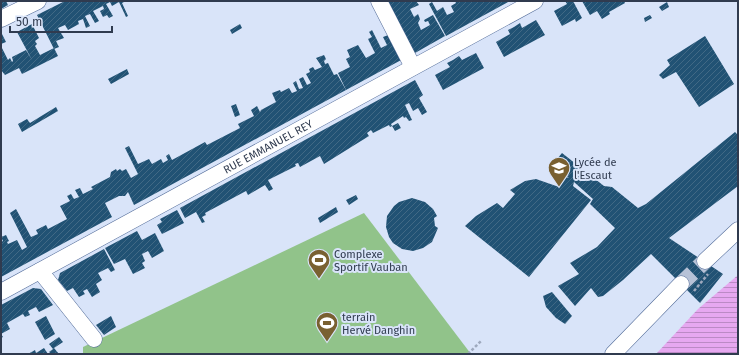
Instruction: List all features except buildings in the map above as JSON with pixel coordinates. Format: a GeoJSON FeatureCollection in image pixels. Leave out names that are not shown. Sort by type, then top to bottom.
{"type":"FeatureCollection","features":[{"type":"Feature","properties":{"kind":"street"},"geometry":{"type":"LineString","coordinates":[[1,19],[38,1]]}},
{"type":"Feature","properties":{"kind":"street"},"geometry":{"type":"LineString","coordinates":[[379,1],[413,67]]}},
{"type":"Feature","properties":{"kind":"street","name":"RUE EMMANUEL REY"},"geometry":{"type":"LineString","coordinates":[[1,292],[535,1]]}},
{"type":"Feature","properties":{"kind":"street"},"geometry":{"type":"LineString","coordinates":[[708,265],[738,230]]}},
{"type":"Feature","properties":{"kind":"street"},"geometry":{"type":"LineString","coordinates":[[40,271],[94,339]]}},
{"type":"Feature","properties":{"kind":"street"},"geometry":{"type":"LineString","coordinates":[[614,354],[685,290]]}},
{"type":"Feature","properties":{"kind":"path"},"geometry":{"type":"LineString","coordinates":[[685,290],[708,265]]}},
{"type":"Feature","properties":{"kind":"path"},"geometry":{"type":"LineString","coordinates":[[468,354],[482,340]]}},
{"type":"Feature","properties":{"kind":"green space","name":"Complexe Sportif Vauban"},"geometry":{"type":"Polygon","coordinates":[[[364,213],[471,354],[83,354],[83,347],[364,213]]]}},
{"type":"Feature","properties":{"kind":"shaded area"},"geometry":{"type":"Polygon","coordinates":[[[738,275],[738,354],[656,354],[698,309],[738,275]]]}},
{"type":"Feature","properties":{"kind":"tunnel"},"geometry":{"type":"LineString","coordinates":[[681,284],[705,261]]}},
{"type":"Feature","properties":{"kind":"place","name":"Lycée de l'Escaut"},"geometry":{"type":"Point","coordinates":[559,188]}},
{"type":"Feature","properties":{"kind":"place","name":"Complexe Sportif Vauban"},"geometry":{"type":"Point","coordinates":[319,280]}},
{"type":"Feature","properties":{"kind":"place","name":"terrain Hervé Danghin"},"geometry":{"type":"Point","coordinates":[327,342]}}]}
